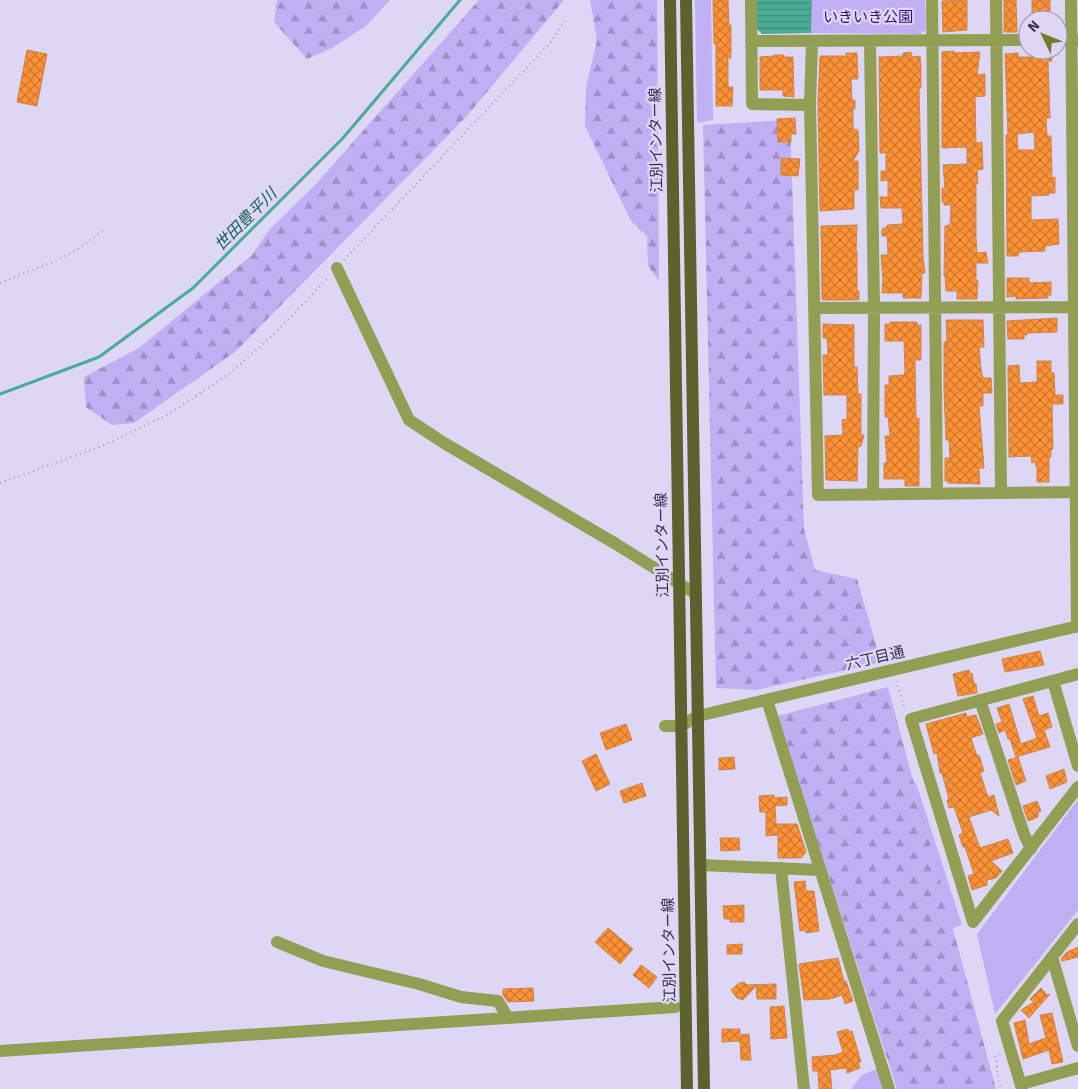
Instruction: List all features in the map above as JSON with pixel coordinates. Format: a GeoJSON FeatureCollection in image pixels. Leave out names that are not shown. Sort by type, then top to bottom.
{"type":"FeatureCollection","features":[{"type":"Feature","properties":{"kind":"main road","name":"江別インター線"},"geometry":{"type":"LineString","coordinates":[[670,0],[687,1089]]}},
{"type":"Feature","properties":{"kind":"main road"},"geometry":{"type":"LineString","coordinates":[[686,0],[704,1089]]}},
{"type":"Feature","properties":{"kind":"street"},"geometry":{"type":"LineString","coordinates":[[751,0],[752,104],[810,105]]}},
{"type":"Feature","properties":{"kind":"street"},"geometry":{"type":"LineString","coordinates":[[932,0],[937,494]]}},
{"type":"Feature","properties":{"kind":"street"},"geometry":{"type":"LineString","coordinates":[[996,0],[1001,493]]}},
{"type":"Feature","properties":{"kind":"street"},"geometry":{"type":"LineString","coordinates":[[1071,0],[1075,40],[1077,626]]}},
{"type":"Feature","properties":{"kind":"street"},"geometry":{"type":"LineString","coordinates":[[752,41],[1018,40]]}},
{"type":"Feature","properties":{"kind":"street"},"geometry":{"type":"LineString","coordinates":[[812,42],[810,105],[818,495],[1076,492]]}},
{"type":"Feature","properties":{"kind":"street"},"geometry":{"type":"LineString","coordinates":[[870,42],[874,308],[873,495]]}},
{"type":"Feature","properties":{"kind":"street"},"geometry":{"type":"LineString","coordinates":[[337,268],[410,420],[444,443],[696,594]]}},
{"type":"Feature","properties":{"kind":"street"},"geometry":{"type":"LineString","coordinates":[[814,308],[1076,307]]}},
{"type":"Feature","properties":{"kind":"street","name":"六丁目通"},"geometry":{"type":"LineString","coordinates":[[681,726],[698,716],[1077,626]]}},
{"type":"Feature","properties":{"kind":"street"},"geometry":{"type":"LineString","coordinates":[[1078,674],[912,719],[973,922],[1078,787]]}},
{"type":"Feature","properties":{"kind":"street"},"geometry":{"type":"LineString","coordinates":[[1052,681],[1078,766]]}},
{"type":"Feature","properties":{"kind":"street"},"geometry":{"type":"LineString","coordinates":[[767,700],[889,1089]]}},
{"type":"Feature","properties":{"kind":"street"},"geometry":{"type":"LineString","coordinates":[[980,700],[1030,848]]}},
{"type":"Feature","properties":{"kind":"street"},"geometry":{"type":"LineString","coordinates":[[665,726],[681,726]]}},
{"type":"Feature","properties":{"kind":"street"},"geometry":{"type":"LineString","coordinates":[[700,865],[820,870]]}},
{"type":"Feature","properties":{"kind":"street"},"geometry":{"type":"LineString","coordinates":[[781,868],[804,1089]]}},
{"type":"Feature","properties":{"kind":"street"},"geometry":{"type":"LineString","coordinates":[[1078,924],[1002,1022],[1021,1086],[1078,1068]]}},
{"type":"Feature","properties":{"kind":"street"},"geometry":{"type":"LineString","coordinates":[[277,942],[323,960],[461,996],[498,1001],[508,1018]]}},
{"type":"Feature","properties":{"kind":"street"},"geometry":{"type":"LineString","coordinates":[[1052,957],[1078,1046]]}},
{"type":"Feature","properties":{"kind":"street"},"geometry":{"type":"LineString","coordinates":[[0,1051],[675,1007]]}},
{"type":"Feature","properties":{"kind":"path"},"geometry":{"type":"LineString","coordinates":[[0,483],[102,446],[169,414],[229,374],[274,335],[550,42],[567,18]]}},
{"type":"Feature","properties":{"kind":"path"},"geometry":{"type":"LineString","coordinates":[[0,283],[69,255],[90,243],[103,230]]}},
{"type":"Feature","properties":{"kind":"path"},"geometry":{"type":"LineString","coordinates":[[897,684],[904,708]]}},
{"type":"Feature","properties":{"kind":"path"},"geometry":{"type":"LineString","coordinates":[[1002,1089],[997,1081],[998,1066],[995,1057],[1006,1051]]}},
{"type":"Feature","properties":{"kind":"green space"},"geometry":{"type":"Polygon","coordinates":[[[277,0],[390,0],[366,26],[332,48],[307,59],[274,22],[277,0]]]}},
{"type":"Feature","properties":{"kind":"green space"},"geometry":{"type":"Polygon","coordinates":[[[479,0],[564,0],[466,117],[235,352],[134,423],[112,425],[86,407],[84,377],[139,348],[252,255],[269,230],[315,185],[479,0]]]}},
{"type":"Feature","properties":{"kind":"green space"},"geometry":{"type":"Polygon","coordinates":[[[590,0],[657,0],[659,281],[648,266],[647,236],[631,221],[585,126],[586,88],[597,40],[590,0]]]}},
{"type":"Feature","properties":{"kind":"green space"},"geometry":{"type":"Polygon","coordinates":[[[695,0],[711,0],[713,120],[697,123],[695,0]]]}},
{"type":"Feature","properties":{"kind":"green space","name":"いきいき公園"},"geometry":{"type":"Polygon","coordinates":[[[812,0],[925,0],[926,30],[920,34],[811,33],[812,0]]]}},
{"type":"Feature","properties":{"kind":"green space"},"geometry":{"type":"Polygon","coordinates":[[[790,120],[804,529],[815,570],[857,579],[881,662],[757,690],[716,688],[703,125],[790,120]]]}},
{"type":"Feature","properties":{"kind":"green space"},"geometry":{"type":"Polygon","coordinates":[[[888,687],[996,1089],[897,1089],[777,716],[888,687]]]}},
{"type":"Feature","properties":{"kind":"green space"},"geometry":{"type":"Polygon","coordinates":[[[893,771],[916,783],[962,925],[908,944],[893,771]]]}},
{"type":"Feature","properties":{"kind":"green space"},"geometry":{"type":"Polygon","coordinates":[[[1077,801],[1078,910],[995,1014],[977,934],[1077,801]]]}},
{"type":"Feature","properties":{"kind":"green space"},"geometry":{"type":"Polygon","coordinates":[[[878,1068],[884,1089],[851,1089],[862,1075],[878,1068]]]}},
{"type":"Feature","properties":{"kind":"shaded area"},"geometry":{"type":"Polygon","coordinates":[[[756,0],[812,0],[811,33],[762,34],[757,29],[756,0]]]}},
{"type":"Feature","properties":{"kind":"building"},"geometry":{"type":"Polygon","coordinates":[[[713,0],[728,0],[729,25],[731,25],[731,58],[728,58],[728,87],[733,87],[732,106],[716,106],[716,44],[714,44],[713,0]]]}},
{"type":"Feature","properties":{"kind":"building"},"geometry":{"type":"Polygon","coordinates":[[[967,0],[967,30],[943,32],[942,1],[967,0]]]}},
{"type":"Feature","properties":{"kind":"building"},"geometry":{"type":"Polygon","coordinates":[[[1004,0],[1016,0],[1017,32],[1004,32],[1004,0]]]}},
{"type":"Feature","properties":{"kind":"building"},"geometry":{"type":"Polygon","coordinates":[[[1032,0],[1050,0],[1050,10],[1032,10],[1032,0]]]}},
{"type":"Feature","properties":{"kind":"building"},"geometry":{"type":"Polygon","coordinates":[[[27,50],[47,54],[37,106],[17,102],[27,50]]]}},
{"type":"Feature","properties":{"kind":"building"},"geometry":{"type":"Polygon","coordinates":[[[954,51],[954,53],[980,52],[977,75],[985,74],[985,96],[975,97],[976,143],[982,142],[983,169],[977,170],[976,239],[977,253],[986,252],[988,263],[976,263],[976,280],[978,280],[977,299],[957,299],[957,291],[946,291],[944,276],[945,226],[950,225],[951,205],[944,205],[944,202],[942,202],[942,188],[945,188],[943,165],[967,164],[967,147],[942,148],[942,52],[954,51]]]}},
{"type":"Feature","properties":{"kind":"building"},"geometry":{"type":"Polygon","coordinates":[[[911,52],[912,57],[920,56],[921,65],[921,88],[919,88],[925,273],[922,273],[921,298],[903,298],[903,293],[882,293],[881,255],[888,255],[887,236],[882,236],[882,229],[887,227],[887,225],[903,224],[902,208],[881,208],[880,197],[888,197],[888,180],[881,181],[881,171],[886,171],[886,153],[880,153],[879,57],[903,56],[903,53],[911,52]]]}},
{"type":"Feature","properties":{"kind":"building"},"geometry":{"type":"Polygon","coordinates":[[[846,53],[857,53],[858,79],[851,79],[852,100],[855,100],[853,129],[858,130],[859,151],[853,161],[858,161],[858,190],[854,190],[854,209],[820,211],[818,103],[820,56],[846,56],[846,53]]]}},
{"type":"Feature","properties":{"kind":"building"},"geometry":{"type":"Polygon","coordinates":[[[1018,53],[1018,60],[1052,60],[1048,61],[1050,118],[1046,118],[1047,136],[1051,136],[1052,178],[1055,177],[1055,193],[1031,196],[1031,220],[1058,219],[1059,244],[1045,246],[1045,251],[1019,252],[1018,256],[1007,256],[1006,135],[1008,135],[1005,54],[1018,53]],[[1034,132],[1017,134],[1018,150],[1035,150],[1034,132]]]}},
{"type":"Feature","properties":{"kind":"building"},"geometry":{"type":"Polygon","coordinates":[[[774,55],[793,57],[794,97],[783,96],[783,90],[760,90],[760,57],[774,55]]]}},
{"type":"Feature","properties":{"kind":"building"},"geometry":{"type":"Polygon","coordinates":[[[795,118],[796,134],[791,134],[791,142],[778,142],[777,119],[795,118]]]}},
{"type":"Feature","properties":{"kind":"building"},"geometry":{"type":"Polygon","coordinates":[[[781,158],[800,159],[798,176],[781,175],[781,158]]]}},
{"type":"Feature","properties":{"kind":"building"},"geometry":{"type":"Polygon","coordinates":[[[857,225],[857,291],[859,291],[859,300],[822,300],[821,226],[857,225]]]}},
{"type":"Feature","properties":{"kind":"building"},"geometry":{"type":"Polygon","coordinates":[[[1007,278],[1029,278],[1029,283],[1051,282],[1051,295],[1048,295],[1048,298],[1016,299],[1016,296],[1007,297],[1007,278]]]}},
{"type":"Feature","properties":{"kind":"building"},"geometry":{"type":"Polygon","coordinates":[[[1057,318],[1057,332],[1027,333],[1027,335],[1024,335],[1024,339],[1008,339],[1007,321],[1057,318]]]}},
{"type":"Feature","properties":{"kind":"building"},"geometry":{"type":"Polygon","coordinates":[[[946,320],[983,320],[984,347],[979,347],[981,369],[983,378],[991,378],[992,393],[983,393],[983,406],[979,406],[984,468],[979,468],[980,484],[948,483],[948,481],[945,481],[945,458],[950,458],[949,440],[946,440],[944,390],[944,342],[947,342],[946,320]]]}},
{"type":"Feature","properties":{"kind":"building"},"geometry":{"type":"Polygon","coordinates":[[[890,322],[917,322],[917,325],[921,325],[921,360],[915,360],[916,418],[919,418],[919,486],[905,486],[905,479],[884,479],[884,463],[887,463],[885,436],[890,436],[888,417],[885,417],[885,385],[889,385],[889,376],[904,375],[905,372],[904,341],[885,341],[885,324],[890,324],[890,322]]]}},
{"type":"Feature","properties":{"kind":"building"},"geometry":{"type":"Polygon","coordinates":[[[823,324],[854,325],[854,367],[857,367],[858,394],[861,394],[861,435],[864,435],[861,446],[858,447],[857,481],[826,480],[825,436],[843,435],[842,420],[847,419],[847,395],[824,395],[823,355],[828,355],[827,338],[823,338],[823,324]]]}},
{"type":"Feature","properties":{"kind":"building"},"geometry":{"type":"Polygon","coordinates":[[[1037,361],[1051,361],[1051,373],[1054,373],[1055,395],[1063,395],[1063,404],[1052,404],[1053,449],[1051,449],[1051,457],[1049,457],[1049,482],[1037,482],[1037,466],[1035,462],[1032,463],[1031,456],[1009,457],[1008,366],[1019,365],[1020,383],[1037,382],[1037,361]]]}},
{"type":"Feature","properties":{"kind":"building"},"geometry":{"type":"Polygon","coordinates":[[[1040,651],[1044,665],[1005,672],[1002,659],[1040,651]]]}},
{"type":"Feature","properties":{"kind":"building"},"geometry":{"type":"Polygon","coordinates":[[[969,670],[970,674],[972,673],[974,684],[976,684],[977,693],[958,696],[953,674],[969,670]]]}},
{"type":"Feature","properties":{"kind":"building"},"geometry":{"type":"Polygon","coordinates":[[[1033,696],[1039,716],[1048,713],[1052,727],[1044,730],[1050,747],[1016,757],[1005,730],[999,733],[996,724],[1002,722],[997,708],[1009,704],[1021,744],[1037,738],[1023,699],[1033,696]]]}},
{"type":"Feature","properties":{"kind":"building"},"geometry":{"type":"Polygon","coordinates":[[[966,713],[967,717],[976,715],[983,734],[971,738],[984,771],[980,773],[988,797],[994,795],[999,816],[991,810],[969,817],[980,848],[1008,839],[1013,853],[991,861],[1002,871],[996,878],[987,880],[987,885],[972,890],[968,876],[974,874],[959,835],[963,833],[954,807],[949,808],[947,800],[949,799],[942,773],[940,773],[937,753],[934,754],[926,724],[966,713]]]}},
{"type":"Feature","properties":{"kind":"building"},"geometry":{"type":"Polygon","coordinates":[[[626,724],[632,740],[606,750],[600,733],[626,724]]]}},
{"type":"Feature","properties":{"kind":"building"},"geometry":{"type":"Polygon","coordinates":[[[596,754],[610,784],[596,791],[582,761],[596,754]]]}},
{"type":"Feature","properties":{"kind":"building"},"geometry":{"type":"Polygon","coordinates":[[[734,757],[735,769],[719,770],[719,758],[734,757]]]}},
{"type":"Feature","properties":{"kind":"building"},"geometry":{"type":"Polygon","coordinates":[[[1018,757],[1026,781],[1016,785],[1008,760],[1018,757]]]}},
{"type":"Feature","properties":{"kind":"building"},"geometry":{"type":"Polygon","coordinates":[[[1064,769],[1067,782],[1050,789],[1046,776],[1064,769]]]}},
{"type":"Feature","properties":{"kind":"building"},"geometry":{"type":"Polygon","coordinates":[[[642,783],[646,796],[624,803],[620,791],[642,783]]]}},
{"type":"Feature","properties":{"kind":"building"},"geometry":{"type":"Polygon","coordinates":[[[774,795],[774,798],[787,797],[787,805],[775,806],[776,824],[797,824],[806,852],[801,858],[778,858],[778,835],[766,836],[766,812],[760,812],[759,796],[774,795]]]}},
{"type":"Feature","properties":{"kind":"building"},"geometry":{"type":"Polygon","coordinates":[[[1037,801],[1041,811],[1038,812],[1038,817],[1028,821],[1023,806],[1037,801]]]}},
{"type":"Feature","properties":{"kind":"building"},"geometry":{"type":"Polygon","coordinates":[[[720,838],[739,838],[740,850],[721,851],[720,838]]]}},
{"type":"Feature","properties":{"kind":"building"},"geometry":{"type":"Polygon","coordinates":[[[805,881],[806,891],[814,891],[819,931],[806,933],[805,930],[800,931],[794,882],[805,881]]]}},
{"type":"Feature","properties":{"kind":"building"},"geometry":{"type":"Polygon","coordinates":[[[744,905],[744,922],[730,922],[730,919],[724,919],[723,906],[744,905]]]}},
{"type":"Feature","properties":{"kind":"building"},"geometry":{"type":"Polygon","coordinates":[[[608,928],[633,949],[620,964],[595,942],[608,928]]]}},
{"type":"Feature","properties":{"kind":"building"},"geometry":{"type":"Polygon","coordinates":[[[742,944],[742,954],[727,954],[727,945],[742,944]]]}},
{"type":"Feature","properties":{"kind":"building"},"geometry":{"type":"Polygon","coordinates":[[[1078,947],[1078,957],[1062,961],[1061,959],[1067,952],[1078,947]]]}},
{"type":"Feature","properties":{"kind":"building"},"geometry":{"type":"Polygon","coordinates":[[[838,958],[844,981],[846,981],[853,1001],[845,1004],[842,995],[830,999],[804,1000],[799,964],[838,958]]]}},
{"type":"Feature","properties":{"kind":"building"},"geometry":{"type":"Polygon","coordinates":[[[641,965],[657,977],[649,988],[633,975],[641,965]]]}},
{"type":"Feature","properties":{"kind":"building"},"geometry":{"type":"Polygon","coordinates":[[[744,982],[747,985],[776,984],[776,999],[757,999],[756,986],[743,1000],[737,998],[731,990],[739,983],[744,982]]]}},
{"type":"Feature","properties":{"kind":"building"},"geometry":{"type":"Polygon","coordinates":[[[533,988],[534,1001],[508,1002],[503,995],[503,989],[533,988]]]}},
{"type":"Feature","properties":{"kind":"building"},"geometry":{"type":"Polygon","coordinates":[[[1041,988],[1047,995],[1050,994],[1029,1018],[1021,1010],[1034,1002],[1030,999],[1041,988]]]}},
{"type":"Feature","properties":{"kind":"building"},"geometry":{"type":"Polygon","coordinates":[[[784,1006],[787,1038],[771,1039],[770,1007],[784,1006]]]}},
{"type":"Feature","properties":{"kind":"building"},"geometry":{"type":"Polygon","coordinates":[[[1052,1013],[1063,1062],[1052,1064],[1049,1050],[1023,1059],[1014,1023],[1025,1020],[1029,1044],[1046,1038],[1040,1015],[1052,1013]]]}},
{"type":"Feature","properties":{"kind":"building"},"geometry":{"type":"Polygon","coordinates":[[[722,1029],[740,1029],[740,1035],[749,1034],[751,1060],[741,1060],[740,1041],[722,1042],[722,1029]]]}},
{"type":"Feature","properties":{"kind":"building"},"geometry":{"type":"Polygon","coordinates":[[[848,1029],[849,1032],[852,1031],[861,1062],[858,1062],[860,1068],[847,1073],[846,1068],[830,1070],[832,1089],[819,1089],[818,1071],[813,1071],[812,1057],[835,1055],[843,1052],[837,1032],[848,1029]]]}},
{"type":"Feature","properties":{"kind":"waterway","name":"世田豊平川"},"geometry":{"type":"LineString","coordinates":[[0,394],[99,357],[193,288],[343,138],[460,0]]}}]}
